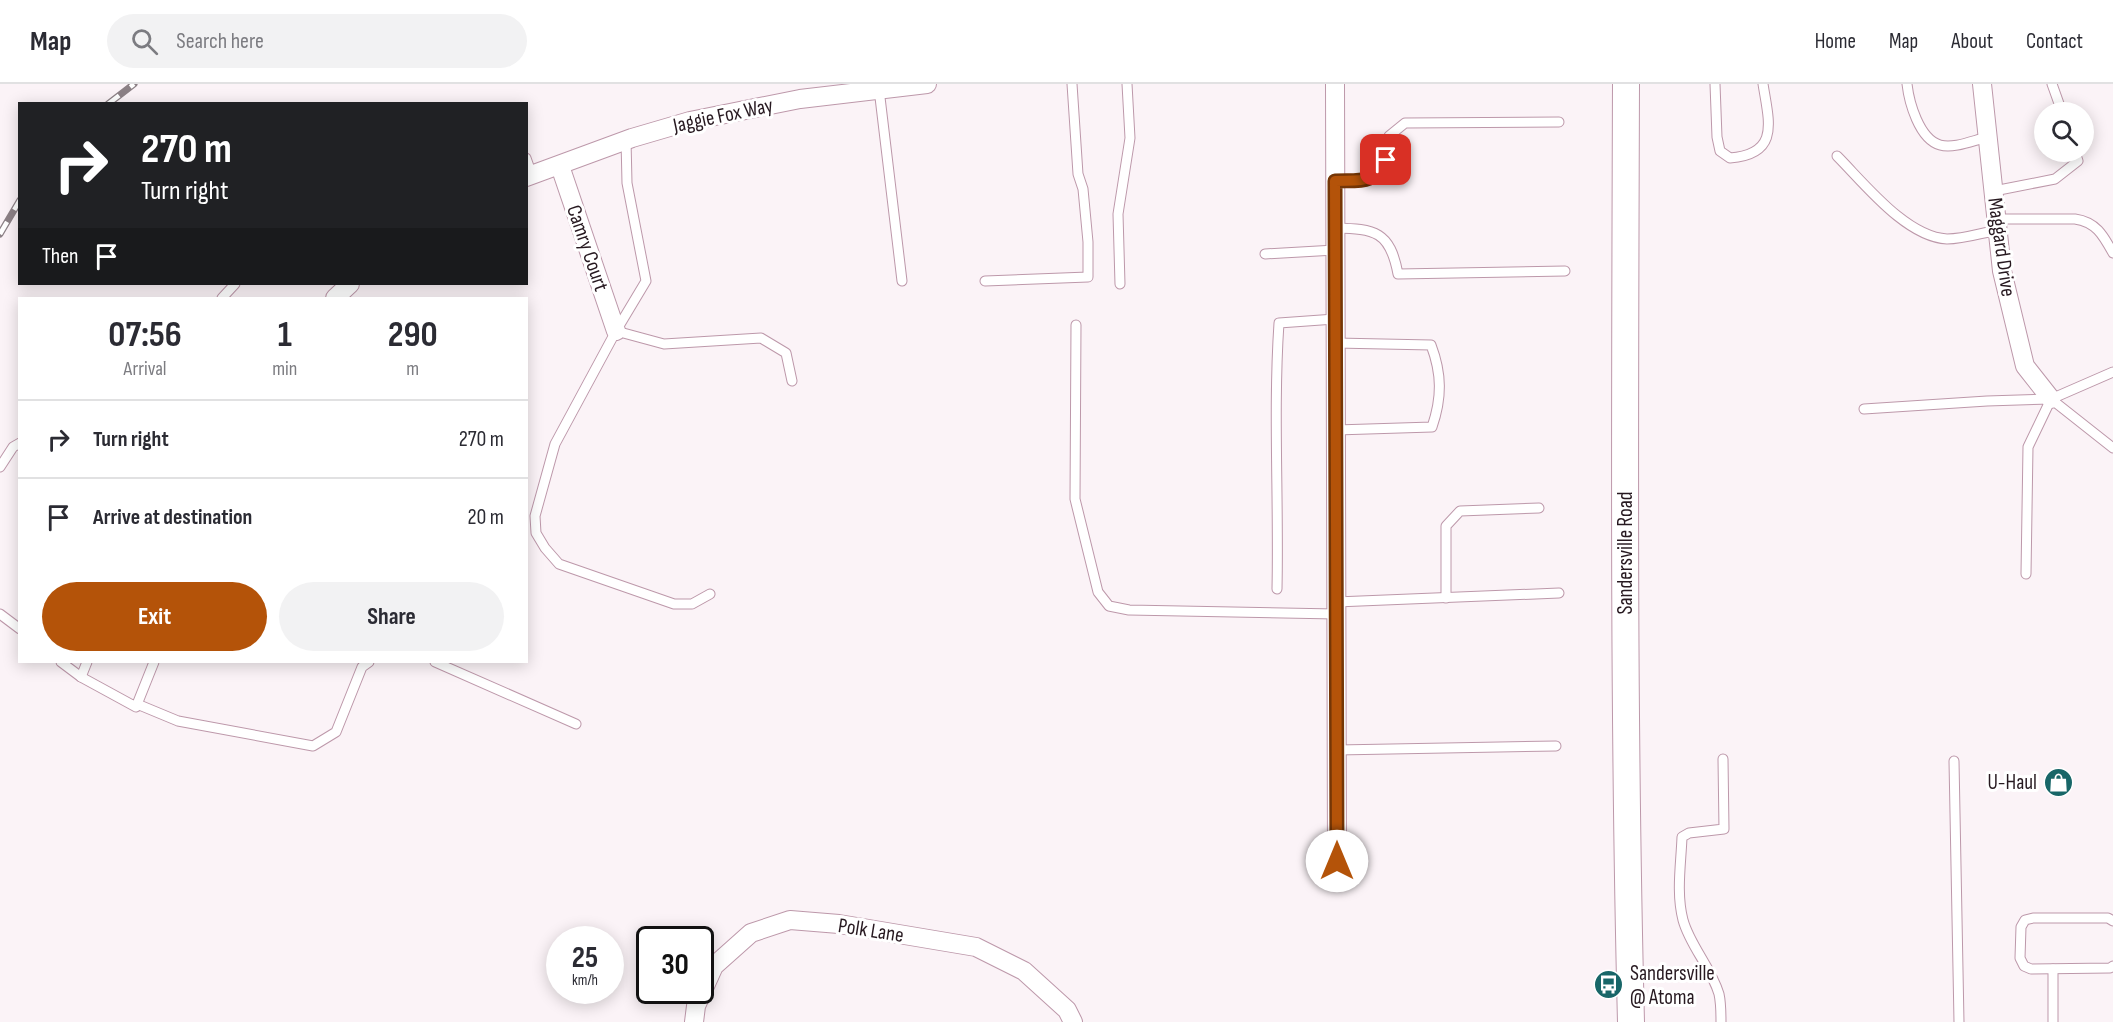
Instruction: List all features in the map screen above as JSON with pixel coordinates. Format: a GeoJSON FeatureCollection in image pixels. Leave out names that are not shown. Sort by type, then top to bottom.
{"type":"FeatureCollection","features":[{"type":"Feature","properties":{"kind":"street","name":"Jaggie Fox Way"},"geometry":{"type":"LineString","coordinates":[[528,170],[560,166],[626,140],[701,118],[800,99],[927,84]]}},
{"type":"Feature","properties":{"kind":"street"},"geometry":{"type":"LineString","coordinates":[[1335,84],[1337,861]]}},
{"type":"Feature","properties":{"kind":"street","name":"Sandersville Road"},"geometry":{"type":"LineString","coordinates":[[1626,84],[1625,603],[1631,1022]]}},
{"type":"Feature","properties":{"kind":"street","name":"Maggard Drive"},"geometry":{"type":"LineString","coordinates":[[1982,84],[2002,271],[2025,366],[2051,399]]}},
{"type":"Feature","properties":{"kind":"street","name":"Camry Court"},"geometry":{"type":"LineString","coordinates":[[560,166],[616,331]]}},
{"type":"Feature","properties":{"kind":"street"},"geometry":{"type":"LineString","coordinates":[[336,297],[349,285]]}},
{"type":"Feature","properties":{"kind":"street","name":"Polk Lane"},"geometry":{"type":"LineString","coordinates":[[694,1022],[696,1006],[714,966],[751,933],[790,921],[838,924],[976,947],[1024,971],[1067,1010],[1073,1022]]}},
{"type":"Feature","properties":{"kind":"lane"},"geometry":{"type":"LineString","coordinates":[[985,281],[1088,277],[1088,242],[1083,189],[1078,174],[1072,84]]}},
{"type":"Feature","properties":{"kind":"lane"},"geometry":{"type":"LineString","coordinates":[[1120,284],[1118,214],[1130,138],[1127,84]]}},
{"type":"Feature","properties":{"kind":"lane"},"geometry":{"type":"LineString","coordinates":[[1715,84],[1717,137],[1720,150],[1730,158],[1746,157],[1758,152],[1766,143],[1767,113],[1762,84]]}},
{"type":"Feature","properties":{"kind":"lane"},"geometry":{"type":"LineString","coordinates":[[1907,84],[1910,107],[1917,122],[1939,145],[1953,145],[1988,137]]}},
{"type":"Feature","properties":{"kind":"lane"},"geometry":{"type":"LineString","coordinates":[[2052,84],[2058,102]]}},
{"type":"Feature","properties":{"kind":"lane"},"geometry":{"type":"LineString","coordinates":[[879,89],[902,281]]}},
{"type":"Feature","properties":{"kind":"lane"},"geometry":{"type":"LineString","coordinates":[[1335,181],[1370,179],[1380,171],[1386,160],[1389,136],[1405,123],[1559,122]]}},
{"type":"Feature","properties":{"kind":"lane"},"geometry":{"type":"LineString","coordinates":[[626,140],[627,183],[646,281],[616,331],[555,444],[536,516],[536,533],[544,548],[559,564],[674,604],[692,604],[710,594]]}},
{"type":"Feature","properties":{"kind":"lane"},"geometry":{"type":"LineString","coordinates":[[1837,156],[1882,202],[1903,219],[1923,231],[1944,239],[1957,238],[1997,224],[2075,219],[2085,220],[2097,227],[2113,253]]}},
{"type":"Feature","properties":{"kind":"lane"},"geometry":{"type":"LineString","coordinates":[[1994,191],[2055,179],[2076,162]]}},
{"type":"Feature","properties":{"kind":"lane"},"geometry":{"type":"LineString","coordinates":[[1335,228],[1367,229],[1381,237],[1394,253],[1398,274],[1565,271]]}},
{"type":"Feature","properties":{"kind":"lane"},"geometry":{"type":"LineString","coordinates":[[1265,254],[1335,250]]}},
{"type":"Feature","properties":{"kind":"lane"},"geometry":{"type":"LineString","coordinates":[[223,297],[234,285]]}},
{"type":"Feature","properties":{"kind":"lane"},"geometry":{"type":"LineString","coordinates":[[1277,589],[1278,471],[1275,387],[1279,323],[1335,319]]}},
{"type":"Feature","properties":{"kind":"lane"},"geometry":{"type":"LineString","coordinates":[[1076,325],[1075,499],[1098,592],[1109,606],[1129,610],[1336,608],[1446,598],[1559,593]]}},
{"type":"Feature","properties":{"kind":"lane"},"geometry":{"type":"LineString","coordinates":[[616,331],[664,344],[760,338],[786,353],[792,381]]}},
{"type":"Feature","properties":{"kind":"lane"},"geometry":{"type":"LineString","coordinates":[[1335,343],[1431,345],[1439,365],[1439,407],[1432,427],[1336,430]]}},
{"type":"Feature","properties":{"kind":"lane"},"geometry":{"type":"LineString","coordinates":[[1864,409],[2051,399],[2113,372]]}},
{"type":"Feature","properties":{"kind":"lane"},"geometry":{"type":"LineString","coordinates":[[2051,399],[2113,448]]}},
{"type":"Feature","properties":{"kind":"lane"},"geometry":{"type":"LineString","coordinates":[[2026,574],[2028,447],[2051,399]]}},
{"type":"Feature","properties":{"kind":"lane"},"geometry":{"type":"LineString","coordinates":[[0,466],[13,447],[18,444]]}},
{"type":"Feature","properties":{"kind":"lane"},"geometry":{"type":"LineString","coordinates":[[1446,598],[1446,526],[1461,511],[1539,508]]}},
{"type":"Feature","properties":{"kind":"lane"},"geometry":{"type":"LineString","coordinates":[[0,614],[18,628]]}},
{"type":"Feature","properties":{"kind":"lane"},"geometry":{"type":"LineString","coordinates":[[62,663],[81,677],[136,707],[154,663]]}},
{"type":"Feature","properties":{"kind":"lane"},"geometry":{"type":"LineString","coordinates":[[81,677],[87,663]]}},
{"type":"Feature","properties":{"kind":"lane"},"geometry":{"type":"LineString","coordinates":[[137,704],[178,721],[312,746],[336,732],[362,667],[368,663]]}},
{"type":"Feature","properties":{"kind":"lane"},"geometry":{"type":"LineString","coordinates":[[437,663],[576,724]]}},
{"type":"Feature","properties":{"kind":"lane"},"geometry":{"type":"LineString","coordinates":[[1337,750],[1556,746]]}},
{"type":"Feature","properties":{"kind":"lane"},"geometry":{"type":"LineString","coordinates":[[1721,1022],[1720,997],[1714,980],[1689,936],[1683,919],[1679,894],[1682,837],[1689,833],[1724,829],[1723,759]]}},
{"type":"Feature","properties":{"kind":"lane"},"geometry":{"type":"LineString","coordinates":[[1954,762],[1959,1022]]}},
{"type":"Feature","properties":{"kind":"lane"},"geometry":{"type":"LineString","coordinates":[[2113,921],[2108,918],[2025,920],[2021,927],[2020,958],[2024,966],[2031,969],[2110,968],[2113,966]]}},
{"type":"Feature","properties":{"kind":"lane"},"geometry":{"type":"LineString","coordinates":[[2053,969],[2053,1022]]}},
{"type":"Feature","properties":{"kind":"railway"},"geometry":{"type":"LineString","coordinates":[[111,102],[134,84]]}},
{"type":"Feature","properties":{"kind":"railway"},"geometry":{"type":"LineString","coordinates":[[0,234],[18,203]]}},
{"type":"Feature","properties":{"kind":"place","name":"U-Haul"},"geometry":{"type":"Point","coordinates":[2058,782]}},
{"type":"Feature","properties":{"kind":"place","name":"Sandersville @ Atoma"},"geometry":{"type":"Point","coordinates":[1609,985]}},
{"type":"Feature","properties":{"kind":"route"},"geometry":{"type":"LineString","coordinates":[[1337,861],[1335,181],[1370,179],[1380,171],[1386,160]]}}]}
